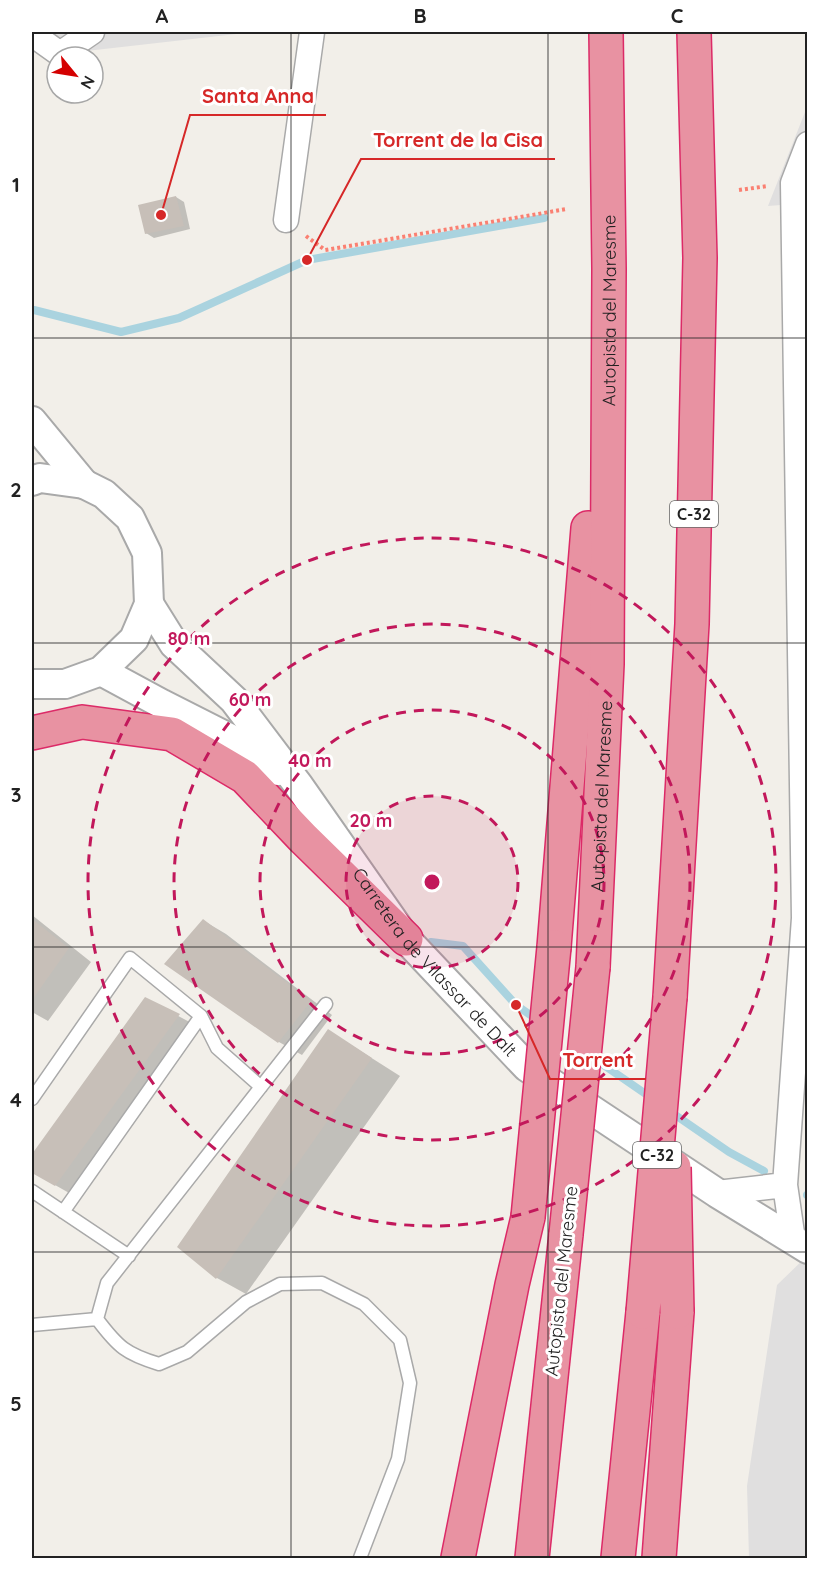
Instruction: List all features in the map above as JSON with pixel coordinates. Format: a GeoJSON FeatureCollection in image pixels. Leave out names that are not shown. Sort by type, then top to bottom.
{"type":"FeatureCollection","features":[{"type":"Feature","properties":{"kind":"highway","name":"Autopista del Maresme"},"geometry":{"type":"LineString","coordinates":[[532,1558],[593,967],[607,664],[609,269],[606,32]]}},
{"type":"Feature","properties":{"kind":"highway","name":"C-32"},"geometry":{"type":"LineString","coordinates":[[618,1558],[643,1312],[670,997],[692,600],[700,258],[694,32]]}},
{"type":"Feature","properties":{"kind":"highway"},"geometry":{"type":"LineString","coordinates":[[458,1558],[512,1285],[528,1217],[555,947],[609,269]]}},
{"type":"Feature","properties":{"kind":"highway"},"geometry":{"type":"LineString","coordinates":[[32,733],[82,722],[172,734],[245,777],[304,839],[406,939]]}},
{"type":"Feature","properties":{"kind":"highway"},"geometry":{"type":"LineString","coordinates":[[659,1558],[677,1312],[670,997]]}},
{"type":"Feature","properties":{"kind":"street"},"geometry":{"type":"LineString","coordinates":[[32,34],[60,54],[92,32]]}},
{"type":"Feature","properties":{"kind":"street"},"geometry":{"type":"LineString","coordinates":[[286,220],[312,32]]}},
{"type":"Feature","properties":{"kind":"street"},"geometry":{"type":"LineString","coordinates":[[800,1244],[785,1185],[804,918],[800,182],[807,144]]}},
{"type":"Feature","properties":{"kind":"street"},"geometry":{"type":"LineString","coordinates":[[32,421],[84,484]]}},
{"type":"Feature","properties":{"kind":"street"},"geometry":{"type":"LineString","coordinates":[[32,481],[40,478],[84,484],[104,494],[130,518],[147,553],[149,604],[134,639],[101,670],[65,684],[32,684]]}},
{"type":"Feature","properties":{"kind":"street","name":"Carretera de Vilassar de Dalt"},"geometry":{"type":"LineString","coordinates":[[149,604],[174,644],[234,700],[299,786],[406,939],[527,1067],[717,1193],[800,1244]]}},
{"type":"Feature","properties":{"kind":"street","name":"Carretera de Vilassar de Dalt"},"geometry":{"type":"LineString","coordinates":[[101,670],[235,741],[299,786]]}},
{"type":"Feature","properties":{"kind":"street"},"geometry":{"type":"LineString","coordinates":[[717,1193],[785,1185]]}},
{"type":"Feature","properties":{"kind":"lane"},"geometry":{"type":"LineString","coordinates":[[32,1099],[130,958],[201,1016],[217,1048],[261,1087]]}},
{"type":"Feature","properties":{"kind":"lane"},"geometry":{"type":"LineString","coordinates":[[97,1319],[107,1283],[326,1004]]}},
{"type":"Feature","properties":{"kind":"lane"},"geometry":{"type":"LineString","coordinates":[[63,1212],[201,1016]]}},
{"type":"Feature","properties":{"kind":"lane"},"geometry":{"type":"LineString","coordinates":[[32,1191],[129,1256]]}},
{"type":"Feature","properties":{"kind":"lane"},"geometry":{"type":"LineString","coordinates":[[97,1319],[112,1340],[134,1356],[159,1364],[187,1352],[246,1302],[280,1284],[322,1283],[364,1304],[400,1340],[410,1383],[398,1460],[360,1558]]}},
{"type":"Feature","properties":{"kind":"lane"},"geometry":{"type":"LineString","coordinates":[[32,1325],[97,1319]]}},
{"type":"Feature","properties":{"kind":"path"},"geometry":{"type":"LineString","coordinates":[[325,250],[567,209]]}},
{"type":"Feature","properties":{"kind":"shaded area"},"geometry":{"type":"Polygon","coordinates":[[[32,32],[254,32],[105,49],[105,45],[49,45],[32,32]]]}},
{"type":"Feature","properties":{"kind":"shaded area"},"geometry":{"type":"Polygon","coordinates":[[[807,107],[807,203],[768,206],[807,107]]]}},
{"type":"Feature","properties":{"kind":"shaded area"},"geometry":{"type":"Polygon","coordinates":[[[807,1256],[807,1558],[749,1558],[747,1486],[777,1285],[807,1256]]]}},
{"type":"Feature","properties":{"kind":"building"},"geometry":{"type":"Polygon","coordinates":[[[176,196],[184,226],[145,234],[138,205],[176,196]]]}},
{"type":"Feature","properties":{"kind":"building"},"geometry":{"type":"Polygon","coordinates":[[[32,919],[69,948],[32,1000],[32,919]]]}},
{"type":"Feature","properties":{"kind":"building"},"geometry":{"type":"Polygon","coordinates":[[[203,919],[311,1001],[278,1043],[164,964],[203,919]]]}},
{"type":"Feature","properties":{"kind":"building"},"geometry":{"type":"Polygon","coordinates":[[[145,997],[180,1014],[55,1186],[32,1173],[32,1154],[145,997]]]}},
{"type":"Feature","properties":{"kind":"building"},"geometry":{"type":"Polygon","coordinates":[[[328,1029],[372,1058],[216,1279],[177,1247],[328,1029]]]}},
{"type":"Feature","properties":{"kind":"waterway"},"geometry":{"type":"LineString","coordinates":[[34,310],[121,332],[179,318],[307,260],[544,218]]}},
{"type":"Feature","properties":{"kind":"waterway"},"geometry":{"type":"LineString","coordinates":[[431,942],[463,946],[516,1005],[539,1021]]}},
{"type":"Feature","properties":{"kind":"waterway"},"geometry":{"type":"LineString","coordinates":[[592,1057],[653,1099]]}},
{"type":"Feature","properties":{"kind":"waterway"},"geometry":{"type":"LineString","coordinates":[[668,1110],[729,1152],[764,1171]]}},
{"type":"Feature","properties":{"kind":"place","name":"Santa Anna"},"geometry":{"type":"Point","coordinates":[161,215]}},
{"type":"Feature","properties":{"kind":"place","name":"Torrent de la Cisa"},"geometry":{"type":"Point","coordinates":[307,260]}},
{"type":"Feature","properties":{"kind":"place","name":"Torrent"},"geometry":{"type":"Point","coordinates":[516,1005]}}]}
